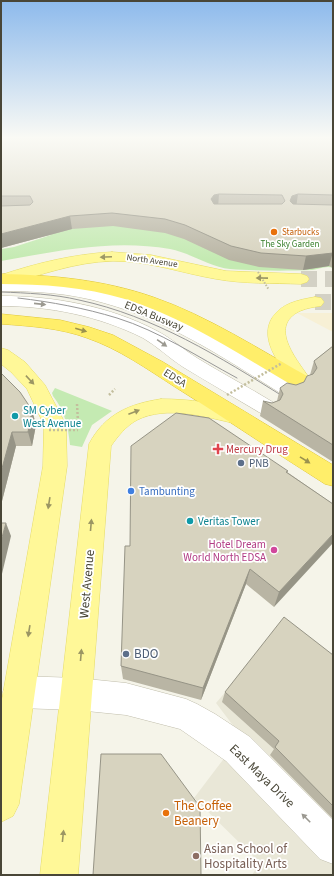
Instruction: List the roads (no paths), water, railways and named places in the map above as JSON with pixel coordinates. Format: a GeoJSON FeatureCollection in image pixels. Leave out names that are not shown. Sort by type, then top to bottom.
{"type":"FeatureCollection","features":[{"type":"Feature","properties":{"kind":"highway","name":"EDSA"},"geometry":{"type":"LineString","coordinates":[[1,320],[54,324],[94,334],[129,350],[232,406],[333,477]]}},
{"type":"Feature","properties":{"kind":"main road","name":"North Avenue"},"geometry":{"type":"LineString","coordinates":[[3,281],[57,263],[112,257],[159,260],[232,276],[301,279],[286,283],[284,291],[296,298],[315,302],[298,305],[288,311],[280,319],[276,329],[276,335],[280,347],[297,386]]}},
{"type":"Feature","properties":{"kind":"main road"},"geometry":{"type":"LineString","coordinates":[[1,354],[35,385],[55,425],[55,466],[1,804]]}},
{"type":"Feature","properties":{"kind":"main road","name":"West Avenue"},"geometry":{"type":"LineString","coordinates":[[59,875],[100,444],[106,434],[118,421],[133,412],[152,407],[232,406]]}},
{"type":"Feature","properties":{"kind":"street","name":"EDSA Busway"},"geometry":{"type":"LineString","coordinates":[[3,281],[35,287],[77,291],[95,295],[145,311],[198,335],[297,386]]}},
{"type":"Feature","properties":{"kind":"street","name":"EDSA Busway"},"geometry":{"type":"LineString","coordinates":[[1,301],[47,304],[80,310],[132,327],[151,336],[181,357],[269,409]]}},
{"type":"Feature","properties":{"kind":"street","name":"East Maya Drive"},"geometry":{"type":"LineString","coordinates":[[19,692],[77,694],[126,699],[186,715],[204,725],[238,749],[333,846]]}},
{"type":"Feature","properties":{"kind":"tunnel"},"geometry":{"type":"LineString","coordinates":[[301,279],[333,279]]}},
{"type":"Feature","properties":{"kind":"tunnel"},"geometry":{"type":"LineString","coordinates":[[315,302],[333,302]]}},
{"type":"Feature","properties":{"kind":"tram line"},"geometry":{"type":"LineString","coordinates":[[1,292],[60,296],[107,307],[134,316],[160,327],[211,353],[284,397]]}},
{"type":"Feature","properties":{"kind":"tram line"},"geometry":{"type":"LineString","coordinates":[[18,298],[80,308],[133,323],[163,337],[237,378]]}},
{"type":"Feature","properties":{"kind":"place","name":"Starbucks"},"geometry":{"type":"Point","coordinates":[274,232]}},
{"type":"Feature","properties":{"kind":"place","name":"SM Cyber West Avenue"},"geometry":{"type":"Point","coordinates":[15,416]}},
{"type":"Feature","properties":{"kind":"place","name":"Mercury Drug"},"geometry":{"type":"Point","coordinates":[218,449]}},
{"type":"Feature","properties":{"kind":"place","name":"PNB"},"geometry":{"type":"Point","coordinates":[241,463]}},
{"type":"Feature","properties":{"kind":"place","name":"Tambunting"},"geometry":{"type":"Point","coordinates":[131,491]}},
{"type":"Feature","properties":{"kind":"place","name":"Veritas Tower"},"geometry":{"type":"Point","coordinates":[190,521]}},
{"type":"Feature","properties":{"kind":"place","name":"Hotel Dream World North EDSA"},"geometry":{"type":"Point","coordinates":[274,550]}},
{"type":"Feature","properties":{"kind":"place","name":"BDO"},"geometry":{"type":"Point","coordinates":[126,654]}},
{"type":"Feature","properties":{"kind":"place","name":"The Coffee Beanery"},"geometry":{"type":"Point","coordinates":[166,813]}},
{"type":"Feature","properties":{"kind":"place","name":"Asian School of Hospitality Arts"},"geometry":{"type":"Point","coordinates":[196,856]}},
{"type":"Feature","properties":{"kind":"park label","name":"The Sky Garden"},"geometry":{"type":"Point","coordinates":[290,244]}}]}
